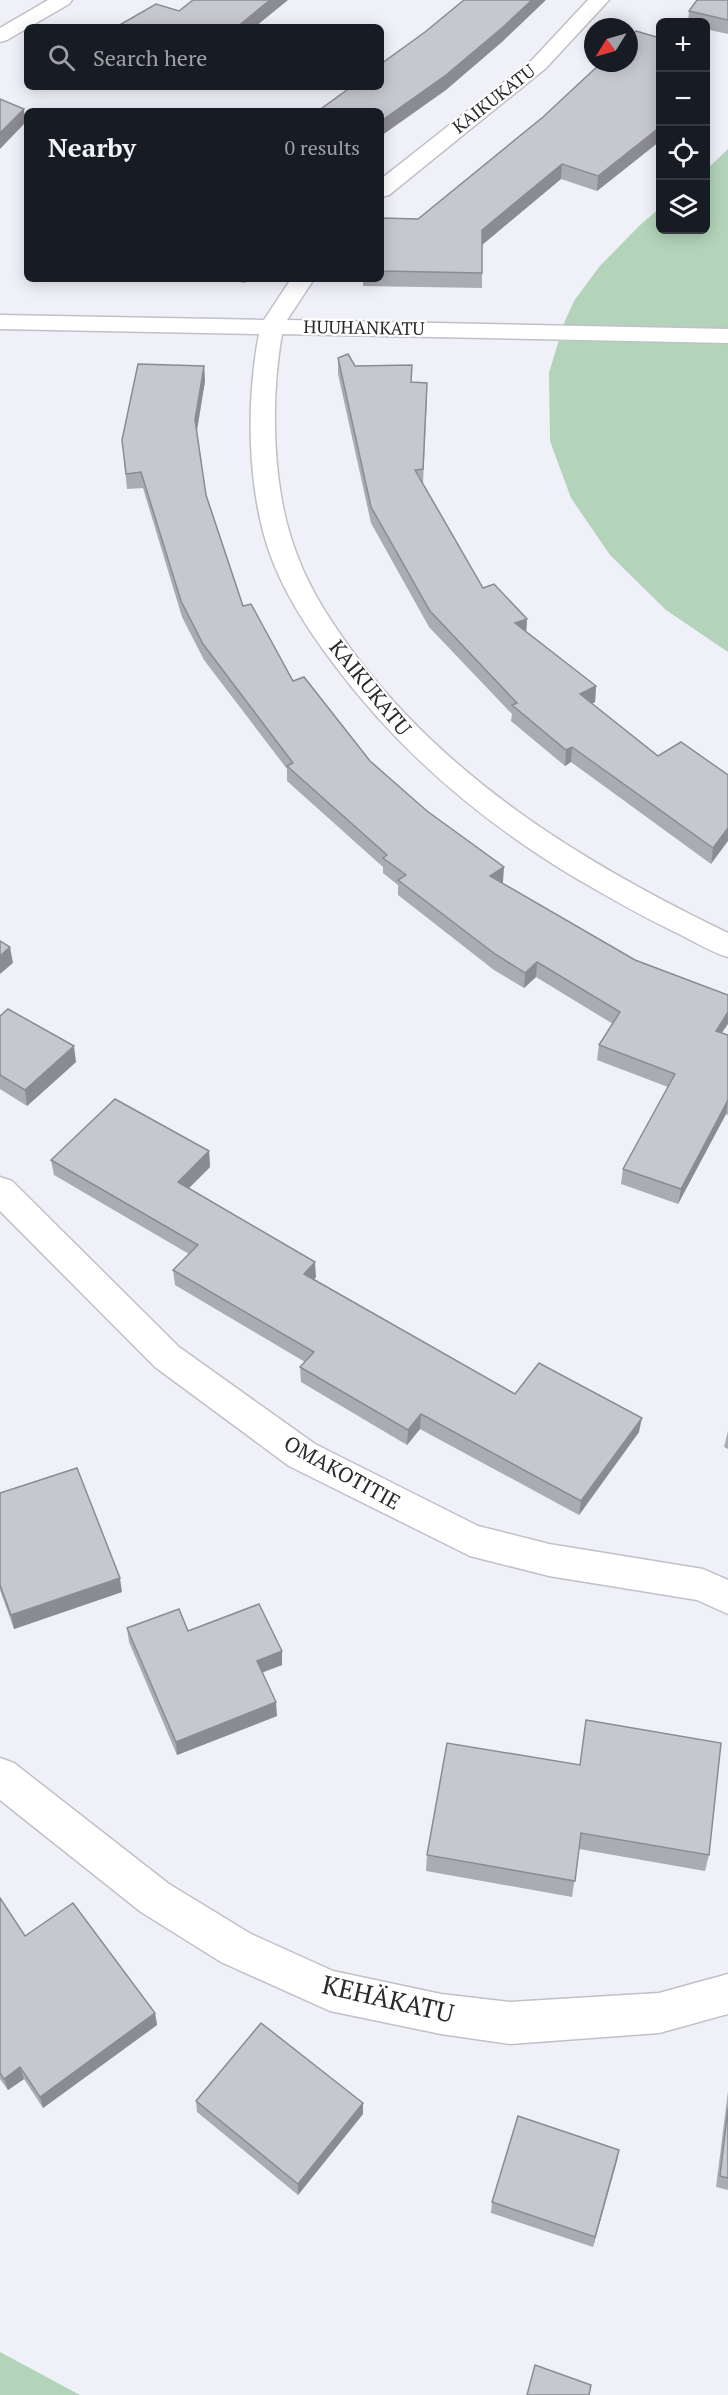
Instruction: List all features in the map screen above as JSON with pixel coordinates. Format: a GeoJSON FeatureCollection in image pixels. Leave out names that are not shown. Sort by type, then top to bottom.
{"type":"FeatureCollection","features":[{"type":"Feature","properties":{"kind":"street"},"geometry":{"type":"LineString","coordinates":[[0,36],[62,0]]}},
{"type":"Feature","properties":{"kind":"street","name":"KAIKUKATU"},"geometry":{"type":"LineString","coordinates":[[384,188],[539,64],[599,0]]}},
{"type":"Feature","properties":{"kind":"street","name":"KAIKUKATU"},"geometry":{"type":"LineString","coordinates":[[301,282],[272,327],[265,388],[263,441],[269,494],[283,552],[306,604],[382,710],[429,758],[485,804],[548,849],[614,888],[728,946]]}},
{"type":"Feature","properties":{"kind":"street","name":"HUUHANKATU"},"geometry":{"type":"LineString","coordinates":[[0,322],[728,336]]}},
{"type":"Feature","properties":{"kind":"street","name":"OMAKOTITIE"},"geometry":{"type":"LineString","coordinates":[[0,1190],[167,1357],[302,1455],[470,1540],[549,1560],[703,1585],[728,1598]]}},
{"type":"Feature","properties":{"kind":"street","name":"KEHÄKATU"},"geometry":{"type":"LineString","coordinates":[[0,1776],[155,1899],[236,1948],[330,1990],[441,2014],[510,2023],[658,2013],[728,1994]]}},
{"type":"Feature","properties":{"kind":"green space"},"geometry":{"type":"Polygon","coordinates":[[[728,149],[728,652],[666,610],[610,555],[571,498],[550,441],[549,373],[564,323],[574,301],[599,267],[656,211],[656,234],[710,234],[710,166],[728,149]]]}},
{"type":"Feature","properties":{"kind":"green space"},"geometry":{"type":"Polygon","coordinates":[[[0,2352],[80,2395],[0,2395],[0,2352]]]}},
{"type":"Feature","properties":{"kind":"building"},"geometry":{"type":"Polygon","coordinates":[[[193,0],[270,0],[241,24],[121,24],[156,4],[179,11],[193,0]]]}},
{"type":"Feature","properties":{"kind":"building"},"geometry":{"type":"Polygon","coordinates":[[[464,0],[532,0],[446,75],[384,119],[384,108],[322,108],[347,90],[384,90],[384,62],[464,0]]]}},
{"type":"Feature","properties":{"kind":"building"},"geometry":{"type":"Polygon","coordinates":[[[697,0],[728,0],[728,20],[689,11],[697,0]]]}},
{"type":"Feature","properties":{"kind":"building"},"geometry":{"type":"Polygon","coordinates":[[[638,32],[656,37],[656,130],[598,176],[562,164],[482,230],[482,273],[384,271],[384,218],[418,219],[543,117],[591,72],[638,72],[638,32]]]}},
{"type":"Feature","properties":{"kind":"building"},"geometry":{"type":"Polygon","coordinates":[[[0,99],[24,109],[0,133],[0,99]]]}},
{"type":"Feature","properties":{"kind":"building"},"geometry":{"type":"Polygon","coordinates":[[[348,354],[355,366],[412,365],[411,382],[427,383],[423,469],[415,470],[483,588],[494,584],[527,619],[515,623],[596,686],[580,694],[658,756],[681,742],[728,775],[728,828],[713,848],[572,747],[566,750],[512,705],[517,703],[430,611],[371,507],[338,358],[348,354]]]}},
{"type":"Feature","properties":{"kind":"building"},"geometry":{"type":"Polygon","coordinates":[[[138,364],[204,366],[195,420],[206,495],[243,606],[251,604],[293,681],[304,677],[370,761],[427,811],[504,867],[490,876],[635,960],[728,995],[728,1012],[716,1031],[728,1035],[728,1100],[681,1189],[623,1169],[675,1074],[599,1045],[620,1012],[537,962],[525,973],[495,954],[398,880],[406,875],[383,858],[387,855],[287,766],[293,763],[203,644],[181,601],[141,472],[126,474],[122,440],[138,364]]]}},
{"type":"Feature","properties":{"kind":"building"},"geometry":{"type":"Polygon","coordinates":[[[0,941],[10,947],[0,956],[0,941]]]}},
{"type":"Feature","properties":{"kind":"building"},"geometry":{"type":"Polygon","coordinates":[[[8,1009],[74,1046],[25,1090],[0,1075],[0,1016],[8,1009]]]}},
{"type":"Feature","properties":{"kind":"building"},"geometry":{"type":"Polygon","coordinates":[[[115,1099],[209,1151],[178,1182],[315,1262],[304,1274],[515,1394],[539,1363],[642,1418],[581,1501],[421,1414],[408,1430],[300,1367],[314,1352],[173,1270],[198,1245],[51,1160],[115,1099]]]}},
{"type":"Feature","properties":{"kind":"building"},"geometry":{"type":"Polygon","coordinates":[[[77,1468],[120,1578],[11,1615],[0,1585],[0,1493],[77,1468]]]}},
{"type":"Feature","properties":{"kind":"building"},"geometry":{"type":"Polygon","coordinates":[[[259,1604],[282,1651],[257,1661],[276,1702],[176,1742],[127,1628],[179,1609],[188,1631],[259,1604]]]}},
{"type":"Feature","properties":{"kind":"building"},"geometry":{"type":"Polygon","coordinates":[[[586,1720],[721,1743],[709,1855],[581,1833],[575,1881],[427,1855],[447,1743],[580,1765],[586,1720]]]}},
{"type":"Feature","properties":{"kind":"building"},"geometry":{"type":"Polygon","coordinates":[[[0,1898],[25,1936],[73,1903],[155,2013],[40,2097],[20,2067],[4,2079],[0,2073],[0,1898]]]}},
{"type":"Feature","properties":{"kind":"building"},"geometry":{"type":"Polygon","coordinates":[[[261,2023],[363,2103],[298,2184],[196,2101],[261,2023]]]}},
{"type":"Feature","properties":{"kind":"building"},"geometry":{"type":"Polygon","coordinates":[[[728,2108],[728,2178],[720,2176],[728,2108]]]}},
{"type":"Feature","properties":{"kind":"building"},"geometry":{"type":"Polygon","coordinates":[[[518,2116],[619,2150],[595,2237],[492,2202],[518,2116]]]}},
{"type":"Feature","properties":{"kind":"building"},"geometry":{"type":"Polygon","coordinates":[[[535,2365],[591,2385],[589,2395],[527,2395],[535,2365]]]}}]}
